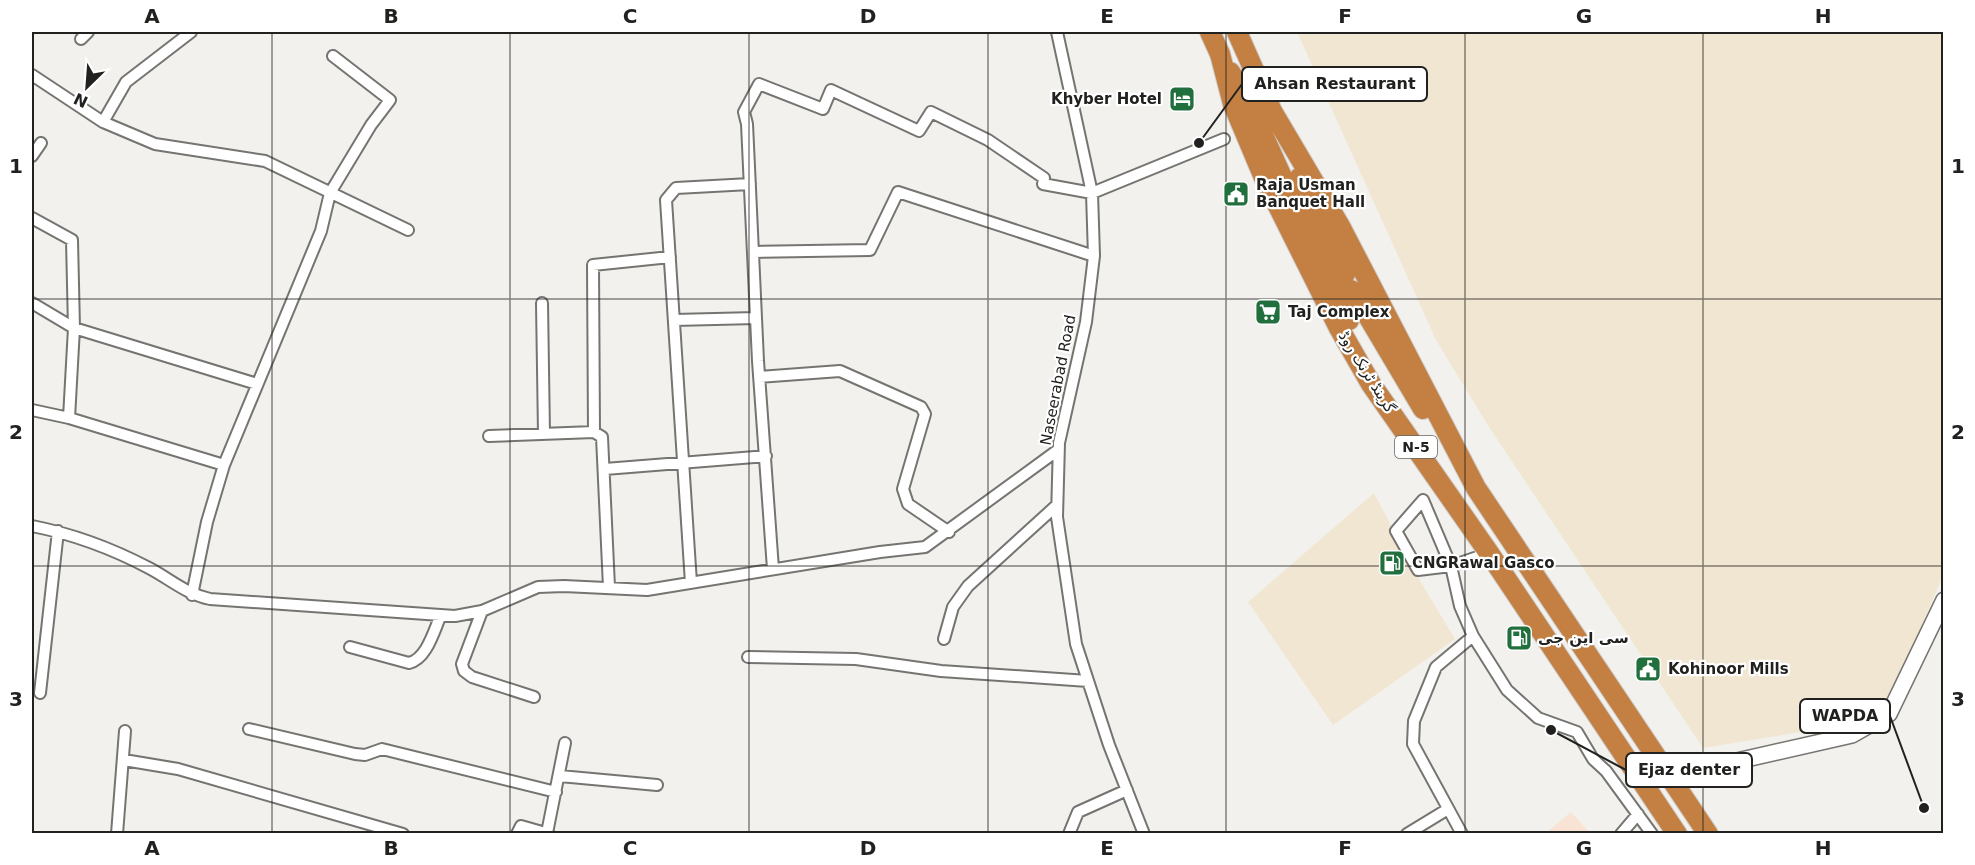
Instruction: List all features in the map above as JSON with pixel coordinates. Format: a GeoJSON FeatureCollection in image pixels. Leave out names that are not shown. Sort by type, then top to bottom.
{"type":"FeatureCollection","features":[{"type":"Feature","properties":{"kind":"highway","name":"گرینڈ ٹرنک روڈ"},"geometry":{"type":"LineString","coordinates":[[1210,32],[1220,54],[1233,104],[1265,180],[1339,328],[1371,384],[1489,553],[1677,834]]}},
{"type":"Feature","properties":{"kind":"highway","name":"N-5"},"geometry":{"type":"LineString","coordinates":[[1237,32],[1272,111],[1340,226],[1476,488],[1708,834]]}},
{"type":"Feature","properties":{"kind":"highway"},"geometry":{"type":"LineString","coordinates":[[1220,54],[1246,97],[1329,281],[1339,283],[1345,274],[1308,200],[1272,111]]}},
{"type":"Feature","properties":{"kind":"highway"},"geometry":{"type":"LineString","coordinates":[[1439,480],[1352,325],[1338,298],[1341,291],[1353,291],[1408,386],[1476,488]]}},
{"type":"Feature","properties":{"kind":"main road"},"geometry":{"type":"LineString","coordinates":[[1671,776],[1852,735],[1889,714],[1944,600]]}},
{"type":"Feature","properties":{"kind":"street"},"geometry":{"type":"LineString","coordinates":[[103,122],[126,82],[191,32]]}},
{"type":"Feature","properties":{"kind":"street","name":"Naseerabad Road"},"geometry":{"type":"LineString","coordinates":[[1057,32],[1092,193],[1094,256],[1086,322],[1059,450],[1057,505],[1076,644],[1144,834]]}},
{"type":"Feature","properties":{"kind":"street"},"geometry":{"type":"LineString","coordinates":[[192,595],[207,522],[224,465],[321,231],[330,193],[371,125],[390,100],[333,56]]}},
{"type":"Feature","properties":{"kind":"street"},"geometry":{"type":"LineString","coordinates":[[32,75],[103,122],[155,144],[265,161],[408,230]]}},
{"type":"Feature","properties":{"kind":"street"},"geometry":{"type":"LineString","coordinates":[[773,569],[759,377],[754,252],[744,112],[759,84],[823,109],[831,90],[919,131],[931,112],[988,140],[1044,178],[1043,184],[1092,193],[1224,139]]}},
{"type":"Feature","properties":{"kind":"street"},"geometry":{"type":"LineString","coordinates":[[32,156],[41,143]]}},
{"type":"Feature","properties":{"kind":"street"},"geometry":{"type":"LineString","coordinates":[[691,583],[666,200],[670,192],[676,188],[750,184]]}},
{"type":"Feature","properties":{"kind":"street"},"geometry":{"type":"LineString","coordinates":[[754,252],[870,250],[898,192],[1094,256]]}},
{"type":"Feature","properties":{"kind":"street"},"geometry":{"type":"LineString","coordinates":[[32,218],[72,240],[74,328],[69,418]]}},
{"type":"Feature","properties":{"kind":"street"},"geometry":{"type":"LineString","coordinates":[[594,432],[593,266],[670,257]]}},
{"type":"Feature","properties":{"kind":"street"},"geometry":{"type":"LineString","coordinates":[[32,303],[74,328],[256,384]]}},
{"type":"Feature","properties":{"kind":"street"},"geometry":{"type":"LineString","coordinates":[[542,303],[544,434]]}},
{"type":"Feature","properties":{"kind":"street"},"geometry":{"type":"LineString","coordinates":[[674,320],[756,318]]}},
{"type":"Feature","properties":{"kind":"street"},"geometry":{"type":"LineString","coordinates":[[759,377],[840,371],[921,407],[924,414],[903,489],[908,504],[949,532]]}},
{"type":"Feature","properties":{"kind":"street"},"geometry":{"type":"LineString","coordinates":[[32,410],[69,418],[224,465]]}},
{"type":"Feature","properties":{"kind":"street"},"geometry":{"type":"LineString","coordinates":[[489,436],[594,432],[602,437],[609,587]]}},
{"type":"Feature","properties":{"kind":"street"},"geometry":{"type":"LineString","coordinates":[[32,526],[58,531],[112,549],[157,572],[192,595],[210,599],[455,616],[482,611],[538,587],[609,587],[647,590],[880,552],[925,548],[1059,450]]}},
{"type":"Feature","properties":{"kind":"street"},"geometry":{"type":"LineString","coordinates":[[605,469],[766,456]]}},
{"type":"Feature","properties":{"kind":"street"},"geometry":{"type":"LineString","coordinates":[[1489,553],[1451,566],[1418,570],[1396,531],[1422,500],[1451,566],[1460,606],[1473,636],[1507,690],[1538,718],[1577,732],[1593,759],[1606,771],[1652,834]]}},
{"type":"Feature","properties":{"kind":"street"},"geometry":{"type":"LineString","coordinates":[[944,639],[953,607],[968,586],[1057,505]]}},
{"type":"Feature","properties":{"kind":"street"},"geometry":{"type":"LineString","coordinates":[[40,693],[58,531]]}},
{"type":"Feature","properties":{"kind":"street"},"geometry":{"type":"LineString","coordinates":[[482,611],[462,664],[464,671],[472,677],[534,698]]}},
{"type":"Feature","properties":{"kind":"street"},"geometry":{"type":"LineString","coordinates":[[350,647],[409,663],[416,661],[422,656],[441,615]]}},
{"type":"Feature","properties":{"kind":"street"},"geometry":{"type":"LineString","coordinates":[[1462,834],[1413,744],[1414,721],[1436,667],[1473,636]]}},
{"type":"Feature","properties":{"kind":"street"},"geometry":{"type":"LineString","coordinates":[[748,657],[856,659],[941,670],[1088,681]]}},
{"type":"Feature","properties":{"kind":"street"},"geometry":{"type":"LineString","coordinates":[[249,729],[355,754],[365,755],[382,749],[556,792]]}},
{"type":"Feature","properties":{"kind":"street"},"geometry":{"type":"LineString","coordinates":[[117,834],[125,731]]}},
{"type":"Feature","properties":{"kind":"street"},"geometry":{"type":"LineString","coordinates":[[517,834],[521,826],[548,833],[565,743]]}},
{"type":"Feature","properties":{"kind":"street"},"geometry":{"type":"LineString","coordinates":[[124,760],[178,769],[403,834]]}},
{"type":"Feature","properties":{"kind":"street"},"geometry":{"type":"LineString","coordinates":[[560,776],[657,785]]}},
{"type":"Feature","properties":{"kind":"street"},"geometry":{"type":"LineString","coordinates":[[1070,834],[1078,812],[1127,790]]}},
{"type":"Feature","properties":{"kind":"street"},"geometry":{"type":"LineString","coordinates":[[1407,834],[1448,809]]}},
{"type":"Feature","properties":{"kind":"street"},"geometry":{"type":"LineString","coordinates":[[1621,834],[1638,814]]}},
{"type":"Feature","properties":{"kind":"shaded area"},"geometry":{"type":"Polygon","coordinates":[[[1297,32],[1943,32],[1943,576],[1884,712],[1842,728],[1813,730],[1703,748],[1489,427],[1436,340],[1297,32]]]}},
{"type":"Feature","properties":{"kind":"shaded area"},"geometry":{"type":"Polygon","coordinates":[[[1374,493],[1422,584],[1455,639],[1333,725],[1248,602],[1374,493]]]}},
{"type":"Feature","properties":{"kind":"shaded area"},"geometry":{"type":"Polygon","coordinates":[[[1571,812],[1590,833],[1546,833],[1571,812]]]}},
{"type":"Feature","properties":{"kind":"place","name":"Khyber Hotel"},"geometry":{"type":"Point","coordinates":[1182,99]}},
{"type":"Feature","properties":{"kind":"place","name":"Ahsan Restaurant"},"geometry":{"type":"Point","coordinates":[1199,143]}},
{"type":"Feature","properties":{"kind":"place","name":"Raja Usman Banquet Hall"},"geometry":{"type":"Point","coordinates":[1236,194]}},
{"type":"Feature","properties":{"kind":"place","name":"Taj Complex"},"geometry":{"type":"Point","coordinates":[1268,312]}},
{"type":"Feature","properties":{"kind":"place","name":"CNGRawal Gasco"},"geometry":{"type":"Point","coordinates":[1392,563]}},
{"type":"Feature","properties":{"kind":"place","name":"سی این جی"},"geometry":{"type":"Point","coordinates":[1519,638]}},
{"type":"Feature","properties":{"kind":"place","name":"Kohinoor Mills"},"geometry":{"type":"Point","coordinates":[1648,669]}},
{"type":"Feature","properties":{"kind":"place","name":"Ejaz denter"},"geometry":{"type":"Point","coordinates":[1551,730]}},
{"type":"Feature","properties":{"kind":"place","name":"WAPDA"},"geometry":{"type":"Point","coordinates":[1924,808]}}]}
